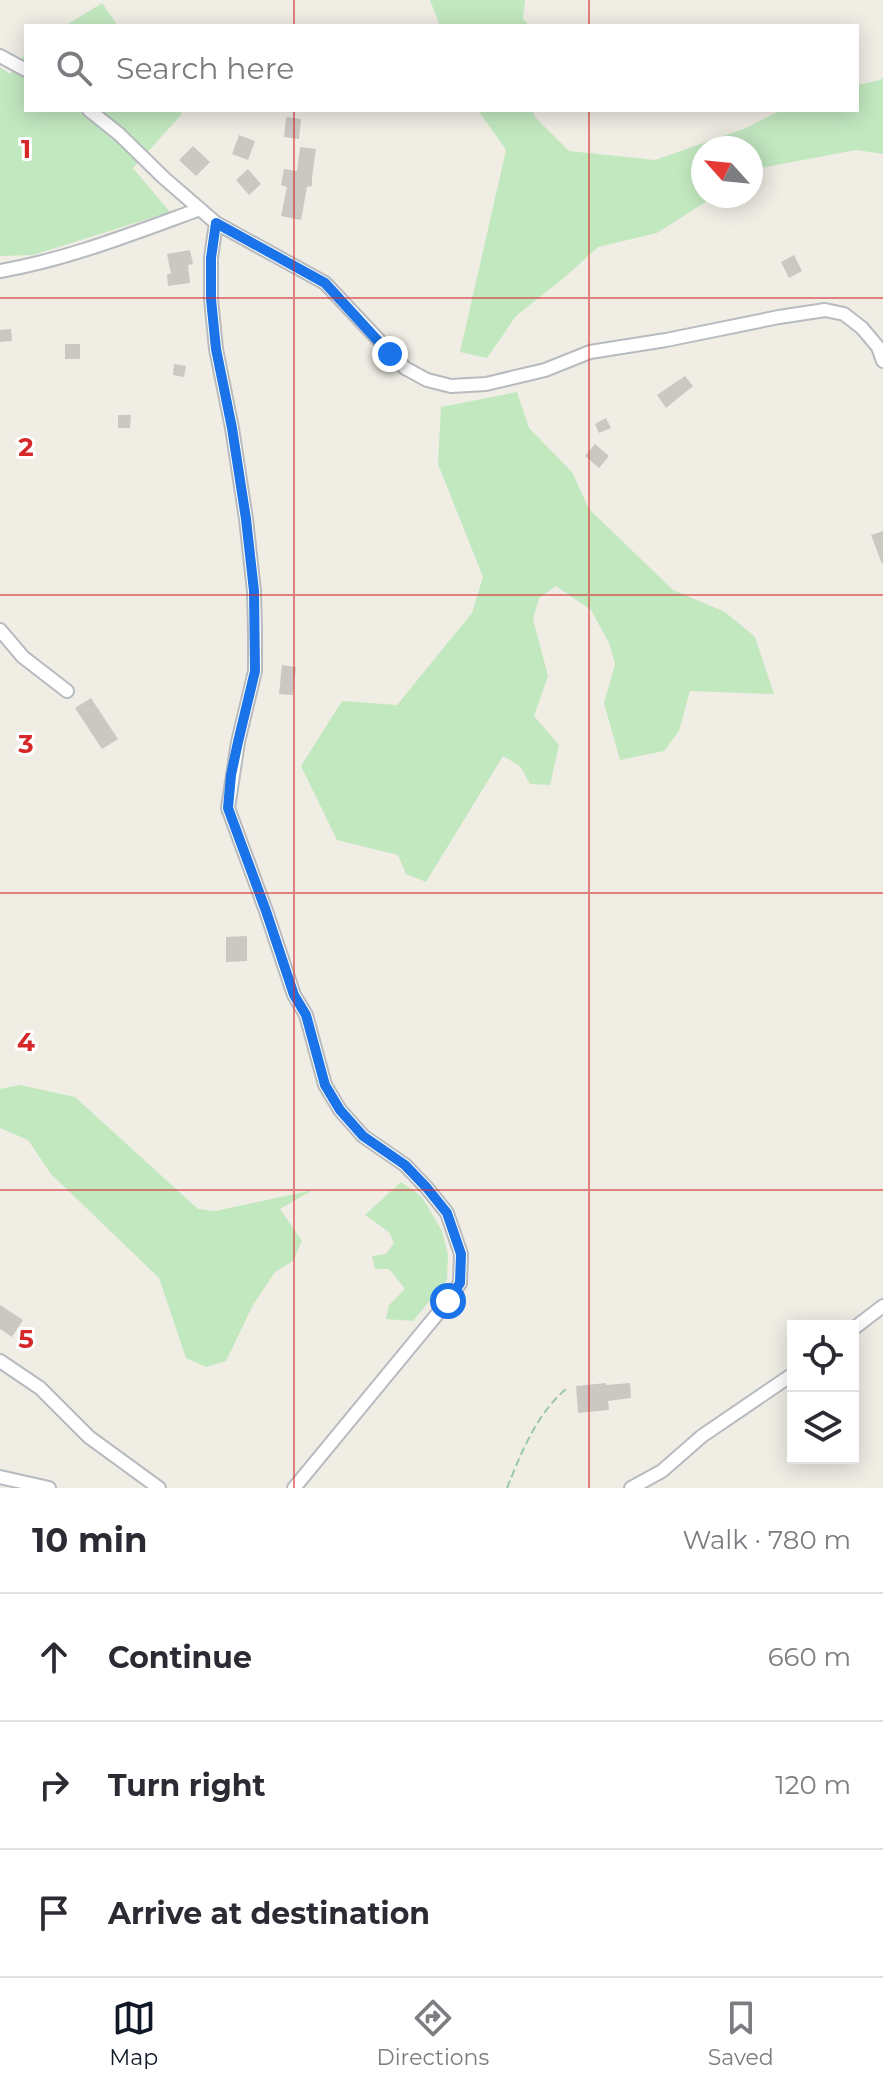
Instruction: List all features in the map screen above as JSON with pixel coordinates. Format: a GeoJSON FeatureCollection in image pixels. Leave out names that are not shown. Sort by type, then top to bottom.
{"type":"FeatureCollection","features":[{"type":"Feature","properties":{"kind":"street"},"geometry":{"type":"LineString","coordinates":[[0,56],[24,69]]}},
{"type":"Feature","properties":{"kind":"street"},"geometry":{"type":"LineString","coordinates":[[92,112],[216,223],[325,283],[405,368],[427,380],[451,386],[486,384],[545,370],[590,352],[825,310],[844,314],[862,328],[878,347],[883,361]]}},
{"type":"Feature","properties":{"kind":"street"},"geometry":{"type":"LineString","coordinates":[[0,271],[31,266],[81,251],[200,209]]}},
{"type":"Feature","properties":{"kind":"street"},"geometry":{"type":"LineString","coordinates":[[216,223],[211,258],[211,299],[216,349],[246,519],[255,618],[255,671],[231,775],[228,808],[294,995],[306,1015],[325,1085],[340,1110],[363,1136],[405,1165],[427,1188],[447,1213],[461,1254],[460,1283],[448,1301],[294,1488]]}},
{"type":"Feature","properties":{"kind":"street"},"geometry":{"type":"LineString","coordinates":[[0,630],[23,657],[67,691]]}},
{"type":"Feature","properties":{"kind":"street"},"geometry":{"type":"LineString","coordinates":[[859,1324],[883,1306]]}},
{"type":"Feature","properties":{"kind":"street"},"geometry":{"type":"LineString","coordinates":[[0,1361],[40,1388],[89,1437],[159,1488]]}},
{"type":"Feature","properties":{"kind":"street"},"geometry":{"type":"LineString","coordinates":[[631,1488],[662,1471],[702,1436],[787,1378]]}},
{"type":"Feature","properties":{"kind":"street"},"geometry":{"type":"LineString","coordinates":[[0,1477],[49,1488]]}},
{"type":"Feature","properties":{"kind":"path"},"geometry":{"type":"LineString","coordinates":[[507,1488],[520,1455],[545,1412],[567,1388]]}},
{"type":"Feature","properties":{"kind":"green space"},"geometry":{"type":"Polygon","coordinates":[[[430,0],[525,0],[523,19],[528,24],[439,24],[430,0]]]}},
{"type":"Feature","properties":{"kind":"green space"},"geometry":{"type":"Polygon","coordinates":[[[102,3],[117,24],[68,24],[102,3]]]}},
{"type":"Feature","properties":{"kind":"green space"},"geometry":{"type":"Polygon","coordinates":[[[24,55],[24,112],[180,112],[182,114],[133,168],[170,212],[33,255],[0,256],[0,67],[10,74],[24,55]]]}},
{"type":"Feature","properties":{"kind":"green space"},"geometry":{"type":"Polygon","coordinates":[[[883,77],[883,154],[856,150],[763,167],[763,136],[723,136],[777,112],[859,112],[859,85],[883,77]]]}},
{"type":"Feature","properties":{"kind":"green space"},"geometry":{"type":"Polygon","coordinates":[[[479,112],[533,112],[569,151],[655,160],[691,147],[691,208],[696,208],[657,233],[598,247],[516,316],[487,358],[460,352],[506,150],[479,112]]]}},
{"type":"Feature","properties":{"kind":"green space"},"geometry":{"type":"Polygon","coordinates":[[[517,392],[529,428],[572,472],[589,509],[673,590],[725,612],[755,637],[774,694],[690,691],[679,731],[664,751],[620,760],[604,703],[615,664],[609,643],[591,610],[556,586],[539,598],[533,619],[548,676],[534,716],[559,745],[550,785],[530,784],[520,766],[503,756],[426,882],[406,874],[398,855],[337,840],[301,766],[342,701],[397,705],[472,613],[483,577],[438,464],[441,407],[517,392]]]}},
{"type":"Feature","properties":{"kind":"green space"},"geometry":{"type":"Polygon","coordinates":[[[20,1085],[75,1097],[198,1209],[215,1211],[313,1190],[280,1209],[302,1241],[293,1261],[275,1272],[253,1305],[226,1361],[206,1367],[186,1358],[159,1278],[51,1174],[28,1140],[0,1128],[0,1089],[20,1085]]]}},
{"type":"Feature","properties":{"kind":"green space"},"geometry":{"type":"Polygon","coordinates":[[[401,1182],[422,1197],[442,1231],[448,1255],[447,1280],[413,1321],[386,1319],[389,1305],[405,1289],[389,1269],[375,1269],[372,1256],[386,1254],[394,1243],[389,1232],[365,1215],[401,1182]]]}},
{"type":"Feature","properties":{"kind":"building"},"geometry":{"type":"Polygon","coordinates":[[[286,117],[301,119],[299,139],[284,137],[286,117]]]}},
{"type":"Feature","properties":{"kind":"building"},"geometry":{"type":"Polygon","coordinates":[[[239,135],[255,141],[248,160],[232,154],[239,135]]]}},
{"type":"Feature","properties":{"kind":"building"},"geometry":{"type":"Polygon","coordinates":[[[193,146],[210,162],[196,176],[179,160],[193,146]]]}},
{"type":"Feature","properties":{"kind":"building"},"geometry":{"type":"Polygon","coordinates":[[[300,147],[316,149],[312,186],[307,187],[301,220],[281,216],[287,187],[281,185],[284,169],[297,171],[300,147]]]}},
{"type":"Feature","properties":{"kind":"building"},"geometry":{"type":"Polygon","coordinates":[[[248,169],[261,184],[249,195],[236,180],[248,169]]]}},
{"type":"Feature","properties":{"kind":"building"},"geometry":{"type":"Polygon","coordinates":[[[190,250],[193,264],[188,265],[190,283],[168,286],[167,274],[171,274],[167,254],[190,250]]]}},
{"type":"Feature","properties":{"kind":"building"},"geometry":{"type":"Polygon","coordinates":[[[794,255],[802,271],[789,278],[781,262],[794,255]]]}},
{"type":"Feature","properties":{"kind":"building"},"geometry":{"type":"Polygon","coordinates":[[[11,329],[12,341],[0,342],[0,330],[11,329]]]}},
{"type":"Feature","properties":{"kind":"building"},"geometry":{"type":"Polygon","coordinates":[[[65,344],[80,344],[80,359],[65,359],[65,344]]]}},
{"type":"Feature","properties":{"kind":"building"},"geometry":{"type":"Polygon","coordinates":[[[174,364],[186,366],[184,377],[173,375],[174,364]]]}},
{"type":"Feature","properties":{"kind":"building"},"geometry":{"type":"Polygon","coordinates":[[[685,376],[693,386],[666,408],[657,395],[685,376]]]}},
{"type":"Feature","properties":{"kind":"building"},"geometry":{"type":"Polygon","coordinates":[[[118,415],[131,415],[130,428],[118,428],[118,415]]]}},
{"type":"Feature","properties":{"kind":"building"},"geometry":{"type":"Polygon","coordinates":[[[606,418],[611,428],[599,433],[595,424],[606,418]]]}},
{"type":"Feature","properties":{"kind":"building"},"geometry":{"type":"Polygon","coordinates":[[[595,444],[609,456],[599,468],[585,456],[595,444]]]}},
{"type":"Feature","properties":{"kind":"building"},"geometry":{"type":"Polygon","coordinates":[[[883,531],[883,564],[882,564],[871,535],[883,531]]]}},
{"type":"Feature","properties":{"kind":"building"},"geometry":{"type":"Polygon","coordinates":[[[282,665],[296,667],[293,695],[279,694],[282,665]]]}},
{"type":"Feature","properties":{"kind":"building"},"geometry":{"type":"Polygon","coordinates":[[[91,698],[118,739],[102,749],[75,708],[91,698]]]}},
{"type":"Feature","properties":{"kind":"building"},"geometry":{"type":"Polygon","coordinates":[[[247,936],[247,961],[226,962],[226,937],[247,936]]]}},
{"type":"Feature","properties":{"kind":"building"},"geometry":{"type":"Polygon","coordinates":[[[0,1305],[23,1320],[12,1337],[0,1329],[0,1305]]]}},
{"type":"Feature","properties":{"kind":"building"},"geometry":{"type":"Polygon","coordinates":[[[630,1383],[631,1398],[608,1401],[609,1410],[578,1413],[576,1386],[630,1383]]]}},
{"type":"Feature","properties":{"kind":"route"},"geometry":{"type":"LineString","coordinates":[[390,354],[325,283],[216,223],[211,258],[211,299],[216,349],[232,428],[254,591],[255,671],[231,775],[228,808],[294,995],[306,1015],[325,1085],[340,1110],[363,1136],[405,1165],[447,1213],[461,1254],[460,1283],[448,1301]]}}]}
